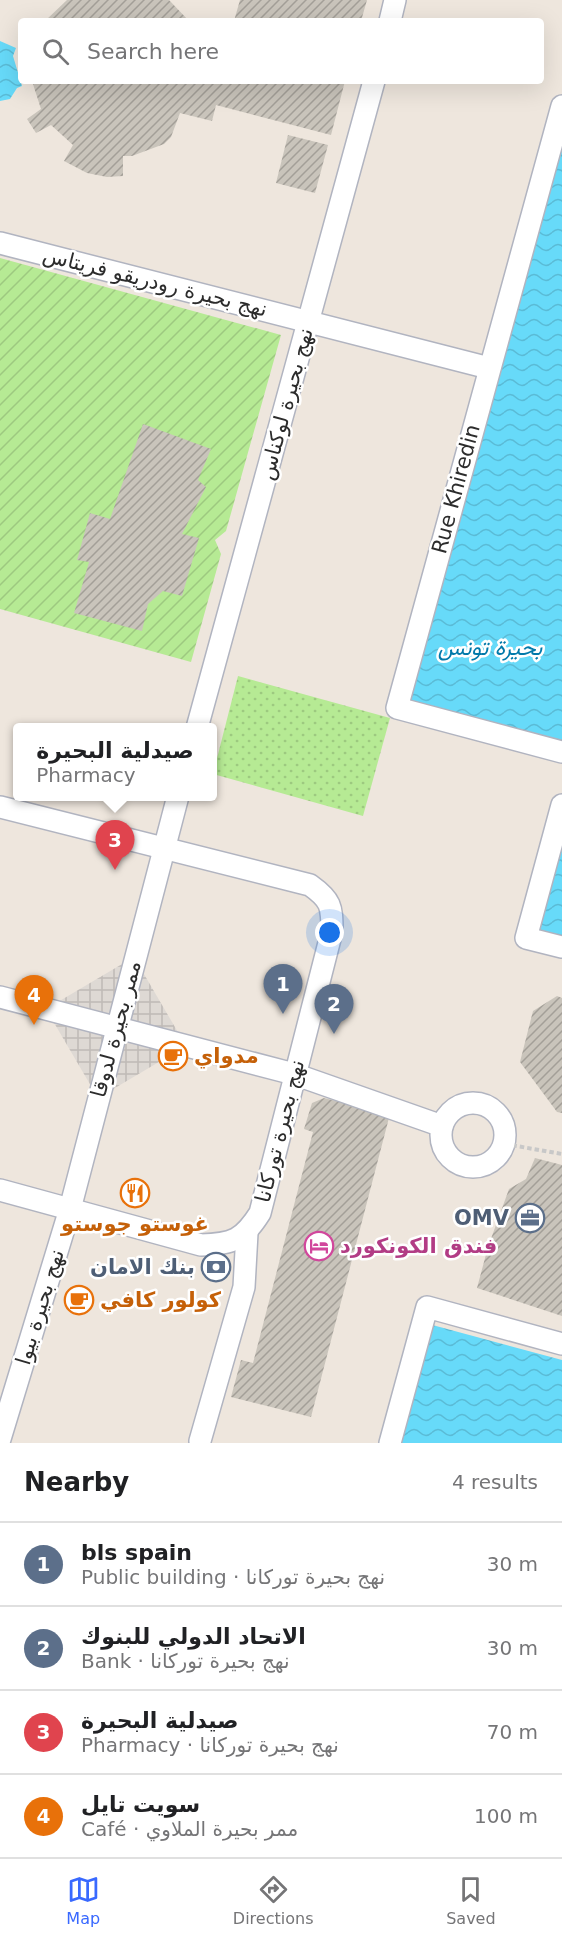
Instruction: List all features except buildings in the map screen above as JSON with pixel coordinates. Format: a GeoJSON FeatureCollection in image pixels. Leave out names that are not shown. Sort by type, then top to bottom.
{"type":"FeatureCollection","features":[{"type":"Feature","properties":{"kind":"street"},"geometry":{"type":"LineString","coordinates":[[391,18],[395,0]]}},
{"type":"Feature","properties":{"kind":"street","name":"نهج بحيرة لوكناس"},"geometry":{"type":"LineString","coordinates":[[198,723],[373,84]]}},
{"type":"Feature","properties":{"kind":"street","name":"Rue Khiredin"},"geometry":{"type":"LineString","coordinates":[[562,106],[397,708],[562,752]]}},
{"type":"Feature","properties":{"kind":"street","name":"نهج بحيرة رودريقو فريتاس"},"geometry":{"type":"LineString","coordinates":[[0,243],[489,368]]}},
{"type":"Feature","properties":{"kind":"street"},"geometry":{"type":"LineString","coordinates":[[164,849],[177,801]]}},
{"type":"Feature","properties":{"kind":"street"},"geometry":{"type":"LineString","coordinates":[[562,805],[526,938],[562,947]]}},
{"type":"Feature","properties":{"kind":"street","name":"نهج بحيرة توركانا"},"geometry":{"type":"LineString","coordinates":[[0,807],[310,885],[326,897],[332,910],[332,931],[260,1213],[247,1233]]}},
{"type":"Feature","properties":{"kind":"street","name":"ممر بحيرة لدوقا"},"geometry":{"type":"LineString","coordinates":[[70,1209],[164,849]]}},
{"type":"Feature","properties":{"kind":"street"},"geometry":{"type":"LineString","coordinates":[[0,997],[294,1074],[442,1126]]}},
{"type":"Feature","properties":{"kind":"street"},"geometry":{"type":"LineString","coordinates":[[469,1102],[482,1103],[494,1109],[502,1119],[506,1131],[505,1144],[499,1155],[489,1164],[477,1168],[464,1166],[453,1161],[445,1151],[441,1139],[442,1126],[457,1106],[469,1102]]}},
{"type":"Feature","properties":{"kind":"street"},"geometry":{"type":"LineString","coordinates":[[0,1190],[201,1245],[224,1244],[247,1233],[244,1287],[202,1442]]}},
{"type":"Feature","properties":{"kind":"street","name":"نهج بحيرة بيوا"},"geometry":{"type":"LineString","coordinates":[[0,1439],[70,1209]]}},
{"type":"Feature","properties":{"kind":"street"},"geometry":{"type":"LineString","coordinates":[[390,1443],[427,1307],[562,1344]]}},
{"type":"Feature","properties":{"kind":"path"},"geometry":{"type":"LineString","coordinates":[[505,1144],[562,1154]]}},
{"type":"Feature","properties":{"kind":"green space"},"geometry":{"type":"Polygon","coordinates":[[[0,258],[281,335],[226,531],[215,540],[221,554],[191,662],[0,609],[0,258]]]}},
{"type":"Feature","properties":{"kind":"green space"},"geometry":{"type":"Polygon","coordinates":[[[238,676],[390,718],[363,816],[217,775],[217,758],[238,676]]]}},
{"type":"Feature","properties":{"kind":"shaded area"},"geometry":{"type":"Polygon","coordinates":[[[134,957],[186,1046],[98,1098],[46,1009],[134,957]]]}},
{"type":"Feature","properties":{"kind":"water"},"geometry":{"type":"Polygon","coordinates":[[[0,41],[16,48],[13,56],[18,73],[18,84],[22,86],[17,88],[10,99],[0,101],[0,41]]]}},
{"type":"Feature","properties":{"kind":"water","name":"بحيرة تونس"},"geometry":{"type":"Polygon","coordinates":[[[562,135],[562,742],[400,698],[562,135]]]}},
{"type":"Feature","properties":{"kind":"water"},"geometry":{"type":"Polygon","coordinates":[[[562,815],[562,939],[530,931],[562,815]]]}},
{"type":"Feature","properties":{"kind":"water"},"geometry":{"type":"Polygon","coordinates":[[[425,1323],[562,1360],[562,1443],[392,1443],[425,1323]]]}},
{"type":"Feature","properties":{"kind":"place","name":"صيدلية البحيرة"},"geometry":{"type":"Point","coordinates":[115,870]}},
{"type":"Feature","properties":{"kind":"place","name":"bls spain"},"geometry":{"type":"Point","coordinates":[283,1014]}},
{"type":"Feature","properties":{"kind":"place","name":"سويت تايل"},"geometry":{"type":"Point","coordinates":[34,1025]}},
{"type":"Feature","properties":{"kind":"place","name":"الاتحاد الدولي للبنوك"},"geometry":{"type":"Point","coordinates":[334,1034]}},
{"type":"Feature","properties":{"kind":"place","name":"مدواي"},"geometry":{"type":"Point","coordinates":[173,1056]}},
{"type":"Feature","properties":{"kind":"place","name":"غوستو جوستو"},"geometry":{"type":"Point","coordinates":[135,1193]}},
{"type":"Feature","properties":{"kind":"place","name":"OMV"},"geometry":{"type":"Point","coordinates":[530,1218]}},
{"type":"Feature","properties":{"kind":"place","name":"فندق الكونكورد"},"geometry":{"type":"Point","coordinates":[319,1246]}},
{"type":"Feature","properties":{"kind":"place","name":"بنك الامان"},"geometry":{"type":"Point","coordinates":[216,1267]}},
{"type":"Feature","properties":{"kind":"place","name":"كولور كافي"},"geometry":{"type":"Point","coordinates":[79,1300]}}]}
